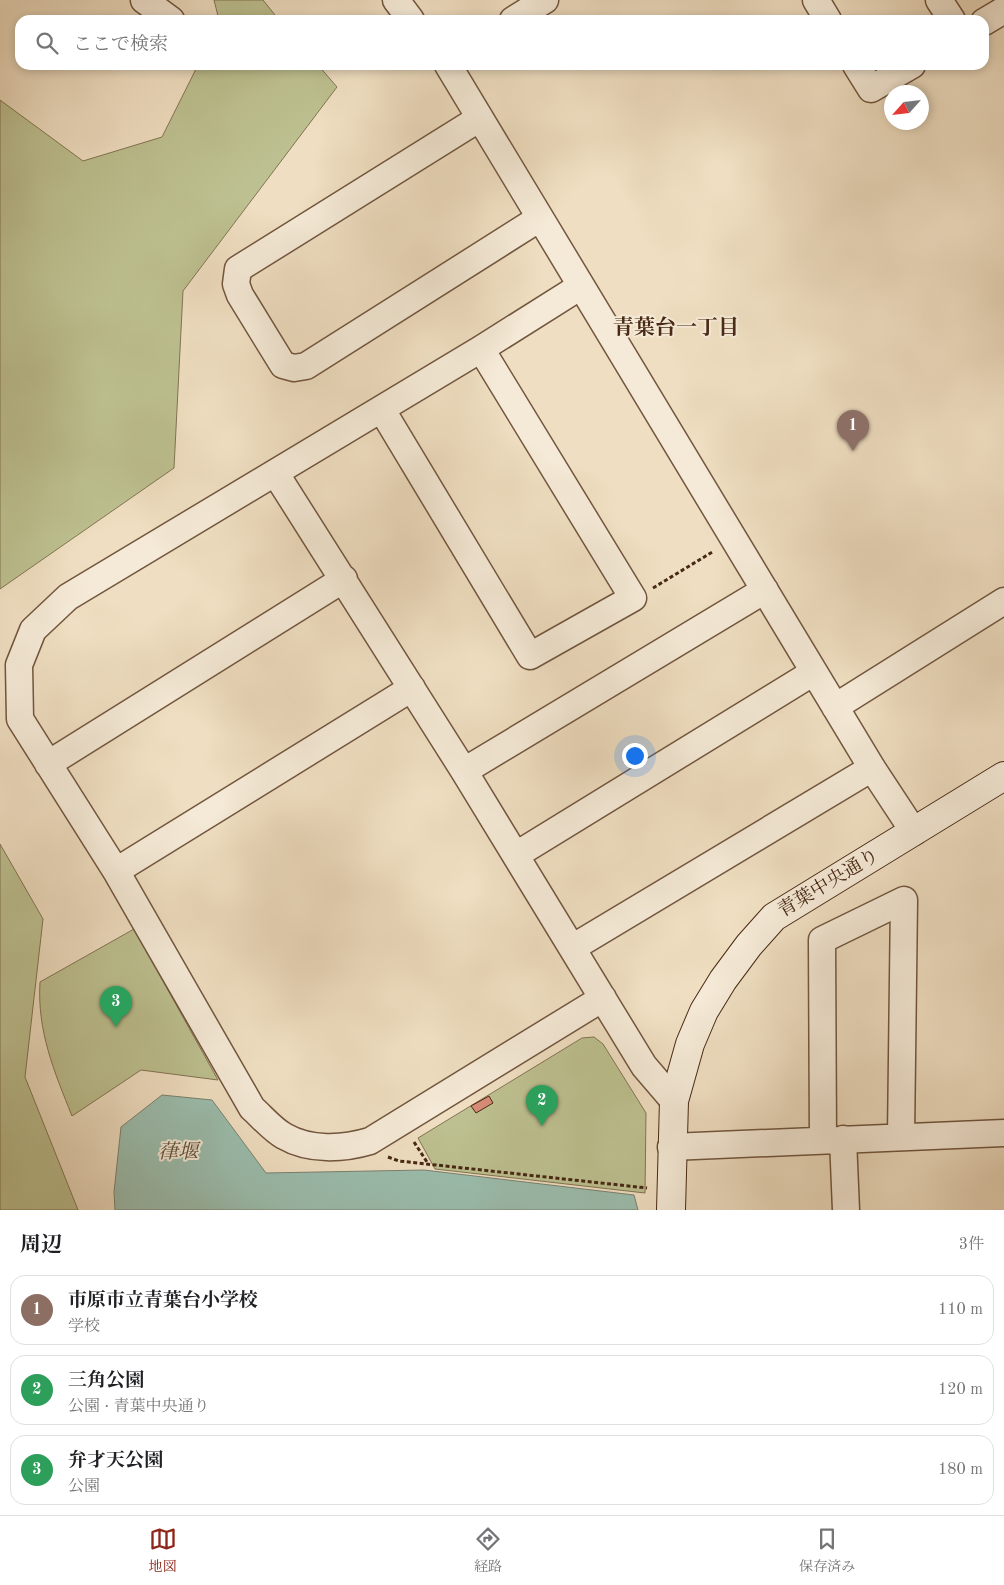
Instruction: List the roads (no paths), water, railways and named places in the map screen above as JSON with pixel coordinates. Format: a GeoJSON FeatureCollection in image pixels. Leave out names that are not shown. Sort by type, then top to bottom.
{"type":"FeatureCollection","features":[{"type":"Feature","properties":{"kind":"street"},"geometry":{"type":"LineString","coordinates":[[144,0],[164,15]]}},
{"type":"Feature","properties":{"kind":"street"},"geometry":{"type":"LineString","coordinates":[[396,0],[407,15]]}},
{"type":"Feature","properties":{"kind":"street"},"geometry":{"type":"LineString","coordinates":[[521,15],[545,0]]}},
{"type":"Feature","properties":{"kind":"street"},"geometry":{"type":"LineString","coordinates":[[816,0],[825,15]]}},
{"type":"Feature","properties":{"kind":"street"},"geometry":{"type":"LineString","coordinates":[[939,0],[949,15]]}},
{"type":"Feature","properties":{"kind":"street"},"geometry":{"type":"LineString","coordinates":[[989,19],[1004,10]]}},
{"type":"Feature","properties":{"kind":"street"},"geometry":{"type":"LineString","coordinates":[[451,70],[872,768],[914,832]]}},
{"type":"Feature","properties":{"kind":"street"},"geometry":{"type":"LineString","coordinates":[[859,70],[871,89],[903,70]]}},
{"type":"Feature","properties":{"kind":"street"},"geometry":{"type":"LineString","coordinates":[[480,118],[238,269],[236,284],[240,294],[283,364],[294,368],[306,366],[540,218]]}},
{"type":"Feature","properties":{"kind":"street"},"geometry":{"type":"LineString","coordinates":[[581,286],[481,350],[68,597],[33,630],[19,665],[20,719],[116,871],[252,1108],[284,1136],[320,1148],[351,1147],[370,1141],[603,998]]}},
{"type":"Feature","properties":{"kind":"street"},"geometry":{"type":"LineString","coordinates":[[382,410],[530,656],[633,598],[481,350]]}},
{"type":"Feature","properties":{"kind":"street"},"geometry":{"type":"LineString","coordinates":[[276,474],[464,771],[644,1066],[674,1101]]}},
{"type":"Feature","properties":{"kind":"street"},"geometry":{"type":"LineString","coordinates":[[48,764],[344,579]]}},
{"type":"Feature","properties":{"kind":"street"},"geometry":{"type":"LineString","coordinates":[[464,771],[765,590]]}},
{"type":"Feature","properties":{"kind":"street"},"geometry":{"type":"LineString","coordinates":[[835,707],[1004,601]]}},
{"type":"Feature","properties":{"kind":"street"},"geometry":{"type":"LineString","coordinates":[[516,855],[814,672]]}},
{"type":"Feature","properties":{"kind":"street"},"geometry":{"type":"LineString","coordinates":[[116,871],[412,688]]}},
{"type":"Feature","properties":{"kind":"street"},"geometry":{"type":"LineString","coordinates":[[572,948],[872,768]]}},
{"type":"Feature","properties":{"kind":"street","name":"青葉中央通り"},"geometry":{"type":"LineString","coordinates":[[670,1200],[674,1101],[690,1044],[704,1011],[749,944],[774,916],[1004,776]]}},
{"type":"Feature","properties":{"kind":"street"},"geometry":{"type":"LineString","coordinates":[[846,1210],[833,1139],[822,940],[904,900],[901,1137]]}},
{"type":"Feature","properties":{"kind":"street"},"geometry":{"type":"LineString","coordinates":[[671,1147],[833,1139],[1004,1134]]}},
{"type":"Feature","properties":{"kind":"water","name":"葎堰"},"geometry":{"type":"Polygon","coordinates":[[[162,1095],[212,1100],[266,1173],[424,1170],[634,1195],[638,1210],[115,1210],[114,1192],[121,1127],[162,1095]]]}},
{"type":"Feature","properties":{"kind":"place","name":"市原市立青葉台小学校"},"geometry":{"type":"Point","coordinates":[853,451]}},
{"type":"Feature","properties":{"kind":"place","name":"弁才天公園"},"geometry":{"type":"Point","coordinates":[116,1027]}},
{"type":"Feature","properties":{"kind":"place","name":"三角公園"},"geometry":{"type":"Point","coordinates":[542,1126]}},
{"type":"Feature","properties":{"kind":"district","name":"青葉台一丁目"},"geometry":{"type":"Point","coordinates":[676,328]}}]}
